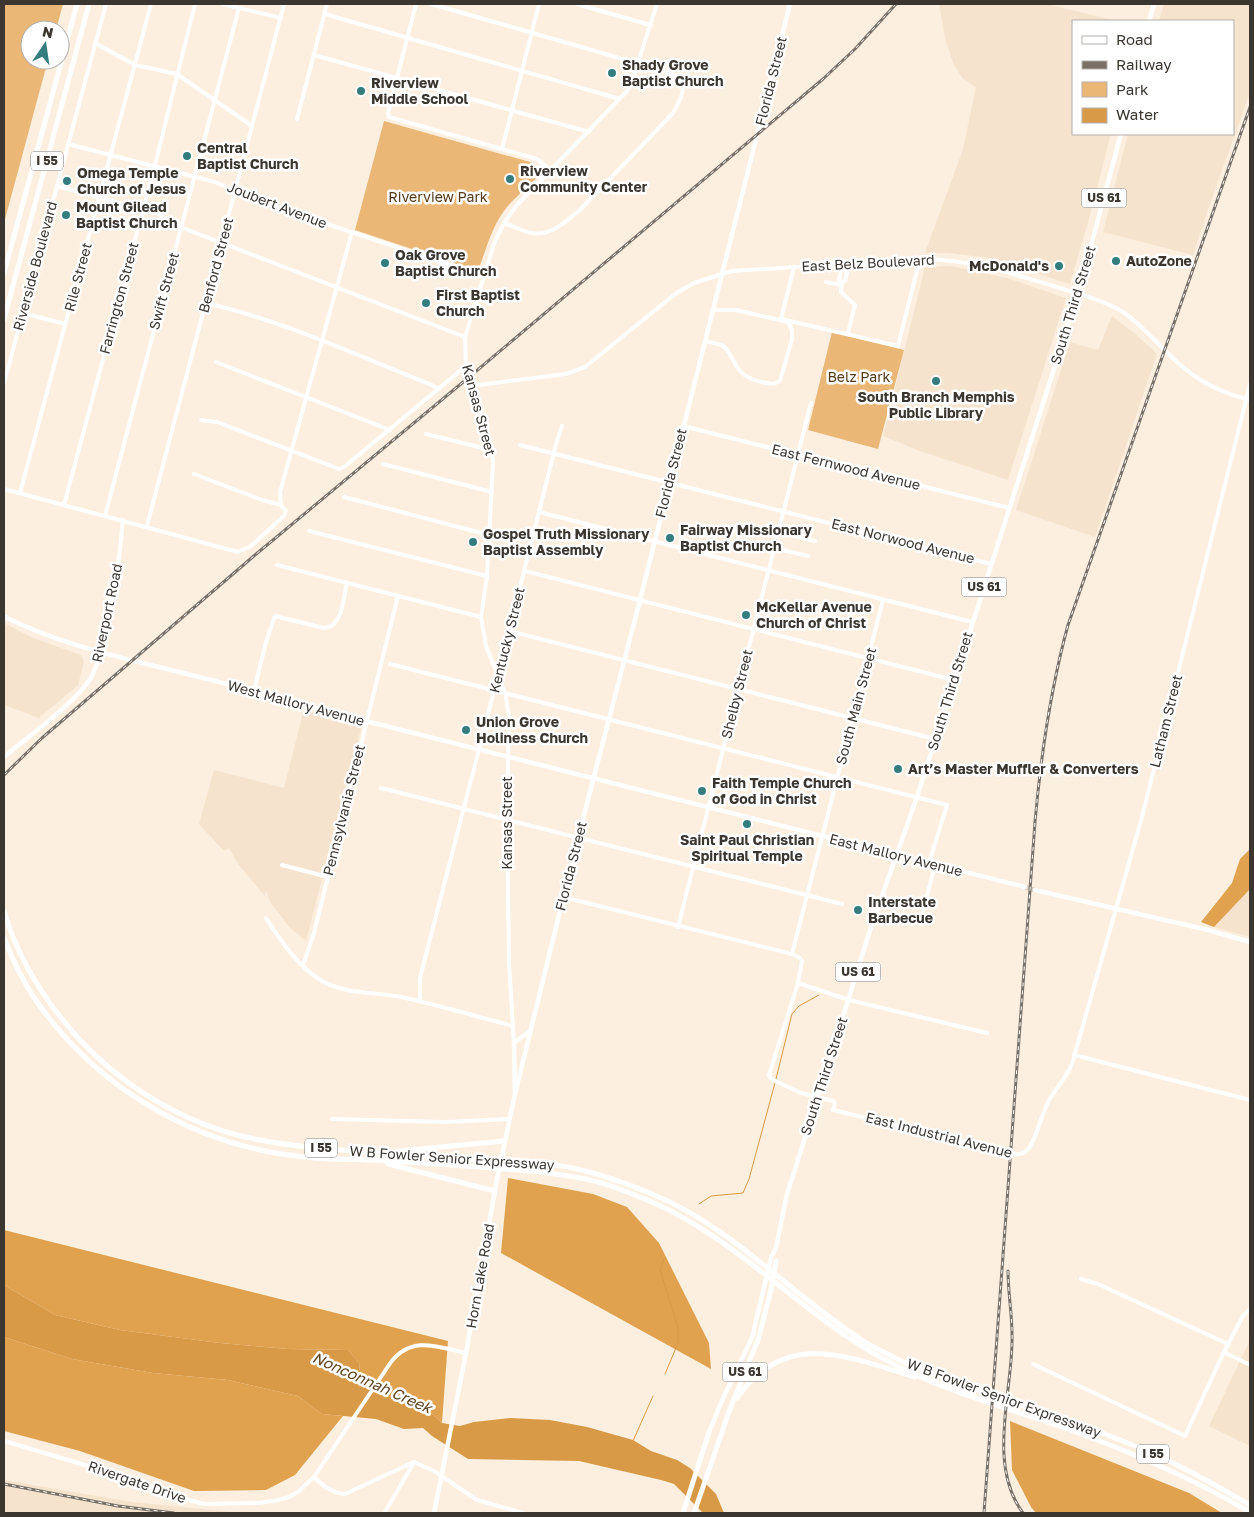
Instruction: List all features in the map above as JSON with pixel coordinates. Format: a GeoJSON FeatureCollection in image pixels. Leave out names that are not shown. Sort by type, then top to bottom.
{"type":"FeatureCollection","features":[{"type":"Feature","properties":{"kind":"highway","name":"I 55"},"geometry":{"type":"LineString","coordinates":[[4,273],[77,4]]}},
{"type":"Feature","properties":{"kind":"highway","name":"I 55"},"geometry":{"type":"LineString","coordinates":[[4,319],[89,4]]}},
{"type":"Feature","properties":{"kind":"highway","name":"W B Fowler Senior Expressway"},"geometry":{"type":"LineString","coordinates":[[4,911],[7,923],[22,956],[42,992],[65,1023],[91,1052],[116,1074],[152,1098],[204,1124],[249,1138],[274,1143],[536,1163],[602,1176],[654,1194],[688,1210],[727,1236],[866,1343],[903,1362],[1137,1448],[1186,1469],[1250,1504]]}},
{"type":"Feature","properties":{"kind":"highway","name":"W B Fowler Senior Expressway"},"geometry":{"type":"LineString","coordinates":[[4,938],[13,960],[32,994],[59,1030],[107,1078],[180,1123],[220,1139],[262,1151],[307,1158],[372,1160],[553,1174],[602,1183],[653,1203],[694,1224],[728,1245],[840,1333],[883,1359],[931,1382],[1134,1454],[1189,1479],[1250,1512]]}},
{"type":"Feature","properties":{"kind":"highway"},"geometry":{"type":"LineString","coordinates":[[374,1152],[428,1149],[504,1141]]}},
{"type":"Feature","properties":{"kind":"highway"},"geometry":{"type":"LineString","coordinates":[[372,1160],[496,1191]]}},
{"type":"Feature","properties":{"kind":"highway","name":"South Third Street"},"geometry":{"type":"LineString","coordinates":[[694,1513],[714,1452],[758,1340],[771,1290],[774,1260]]}},
{"type":"Feature","properties":{"kind":"highway"},"geometry":{"type":"LineString","coordinates":[[730,1409],[740,1394],[764,1370],[783,1359],[800,1354],[826,1353],[847,1356],[931,1382]]}},
{"type":"Feature","properties":{"kind":"highway","name":"South Third Street"},"geometry":{"type":"LineString","coordinates":[[684,1513],[709,1432]]}},
{"type":"Feature","properties":{"kind":"main road","name":"Florida Street"},"geometry":{"type":"LineString","coordinates":[[515,1094],[593,778],[640,600],[790,4]]}},
{"type":"Feature","properties":{"kind":"main road"},"geometry":{"type":"LineString","coordinates":[[1149,20],[1154,4]]}},
{"type":"Feature","properties":{"kind":"main road","name":"South Third Street"},"geometry":{"type":"LineString","coordinates":[[709,1432],[752,1338],[774,1260],[787,1194],[896,855],[917,797],[1078,294],[1121,135]]}},
{"type":"Feature","properties":{"kind":"main road","name":"West Mallory Avenue"},"geometry":{"type":"LineString","coordinates":[[4,617],[56,639],[101,652],[593,778]]}},
{"type":"Feature","properties":{"kind":"main road","name":"Riverport Road"},"geometry":{"type":"LineString","coordinates":[[4,757],[55,714],[87,683],[96,667],[101,652]]}},
{"type":"Feature","properties":{"kind":"main road","name":"East Mallory Avenue"},"geometry":{"type":"LineString","coordinates":[[593,778],[1025,887]]}},
{"type":"Feature","properties":{"kind":"main road"},"geometry":{"type":"LineString","coordinates":[[1035,890],[1250,942]]}},
{"type":"Feature","properties":{"kind":"main road"},"geometry":{"type":"LineString","coordinates":[[514,1043],[530,1030]]}},
{"type":"Feature","properties":{"kind":"main road","name":"Kansas Street"},"geometry":{"type":"LineString","coordinates":[[504,1141],[515,1094],[514,1043]]}},
{"type":"Feature","properties":{"kind":"main road","name":"Horn Lake Road"},"geometry":{"type":"LineString","coordinates":[[434,1513],[466,1353],[504,1141]]}},
{"type":"Feature","properties":{"kind":"street","name":"Riverside Boulevard"},"geometry":{"type":"LineString","coordinates":[[4,383],[106,4]]}},
{"type":"Feature","properties":{"kind":"street","name":"Rile Street"},"geometry":{"type":"LineString","coordinates":[[20,493],[151,4]]}},
{"type":"Feature","properties":{"kind":"street","name":"Farrington Street"},"geometry":{"type":"LineString","coordinates":[[64,505],[195,4]]}},
{"type":"Feature","properties":{"kind":"street"},"geometry":{"type":"LineString","coordinates":[[223,4],[280,18]]}},
{"type":"Feature","properties":{"kind":"street","name":"Benford Street"},"geometry":{"type":"LineString","coordinates":[[147,526],[284,4]]}},
{"type":"Feature","properties":{"kind":"street"},"geometry":{"type":"LineString","coordinates":[[296,119],[327,4]]}},
{"type":"Feature","properties":{"kind":"street"},"geometry":{"type":"LineString","coordinates":[[416,4],[388,116],[537,159],[552,171]]}},
{"type":"Feature","properties":{"kind":"street"},"geometry":{"type":"LineString","coordinates":[[431,4],[675,75],[681,80],[683,87],[680,99],[673,113],[569,220],[550,231],[539,234],[504,223]]}},
{"type":"Feature","properties":{"kind":"street"},"geometry":{"type":"LineString","coordinates":[[502,149],[539,4]]}},
{"type":"Feature","properties":{"kind":"street"},"geometry":{"type":"LineString","coordinates":[[577,4],[650,25]]}},
{"type":"Feature","properties":{"kind":"street","name":"Kansas Street"},"geometry":{"type":"LineString","coordinates":[[514,1043],[509,963],[506,820],[508,715],[504,693],[486,646],[481,617],[487,576],[493,462],[466,366],[465,337],[483,276],[495,241],[504,223],[516,206],[620,100],[631,84],[657,4]]}},
{"type":"Feature","properties":{"kind":"street","name":"Swift Street"},"geometry":{"type":"LineString","coordinates":[[105,516],[239,8]]}},
{"type":"Feature","properties":{"kind":"street"},"geometry":{"type":"LineString","coordinates":[[325,14],[620,100]]}},
{"type":"Feature","properties":{"kind":"street"},"geometry":{"type":"LineString","coordinates":[[95,43],[135,65],[177,74],[252,126]]}},
{"type":"Feature","properties":{"kind":"street"},"geometry":{"type":"LineString","coordinates":[[314,54],[589,132]]}},
{"type":"Feature","properties":{"kind":"street","name":"Joubert Avenue"},"geometry":{"type":"LineString","coordinates":[[68,144],[194,175],[270,205],[483,276]]}},
{"type":"Feature","properties":{"kind":"street"},"geometry":{"type":"LineString","coordinates":[[56,186],[157,213],[180,227],[465,337]]}},
{"type":"Feature","properties":{"kind":"street"},"geometry":{"type":"LineString","coordinates":[[4,489],[238,552],[251,546],[284,516],[286,511],[281,505],[280,492],[352,232]]}},
{"type":"Feature","properties":{"kind":"street"},"geometry":{"type":"LineString","coordinates":[[794,267],[781,319],[898,346],[920,259]]}},
{"type":"Feature","properties":{"kind":"street","name":"East Belz Boulevard"},"geometry":{"type":"LineString","coordinates":[[472,386],[566,374],[585,367],[675,294],[694,283],[721,273],[794,267],[845,266],[920,259],[973,263],[999,269],[1106,303],[1125,314],[1203,382],[1248,399]]}},
{"type":"Feature","properties":{"kind":"street"},"geometry":{"type":"LineString","coordinates":[[845,266],[848,272],[842,284],[841,292],[855,305],[848,333]]}},
{"type":"Feature","properties":{"kind":"street"},"geometry":{"type":"LineString","coordinates":[[826,282],[842,284]]}},
{"type":"Feature","properties":{"kind":"street"},"geometry":{"type":"LineString","coordinates":[[206,303],[238,310],[322,341],[439,389]]}},
{"type":"Feature","properties":{"kind":"street"},"geometry":{"type":"LineString","coordinates":[[704,341],[722,346],[728,350],[742,375],[772,384],[778,383],[792,339],[792,330],[788,322],[736,310],[712,310]]}},
{"type":"Feature","properties":{"kind":"street"},"geometry":{"type":"LineString","coordinates":[[23,313],[65,324]]}},
{"type":"Feature","properties":{"kind":"street"},"geometry":{"type":"LineString","coordinates":[[216,362],[390,430]]}},
{"type":"Feature","properties":{"kind":"street"},"geometry":{"type":"LineString","coordinates":[[201,420],[217,422],[339,469],[390,430],[466,366]]}},
{"type":"Feature","properties":{"kind":"street","name":"Latham Street"},"geometry":{"type":"LineString","coordinates":[[1074,1055],[1142,817],[1248,399],[1250,384]]}},
{"type":"Feature","properties":{"kind":"street","name":"Shelby Street"},"geometry":{"type":"LineString","coordinates":[[678,927],[783,511],[799,455],[810,403]]}},
{"type":"Feature","properties":{"kind":"street","name":"Kentucky Street"},"geometry":{"type":"LineString","coordinates":[[420,1001],[420,978],[562,426]]}},
{"type":"Feature","properties":{"kind":"street","name":"East Fernwood Avenue"},"geometry":{"type":"LineString","coordinates":[[683,426],[1009,508]]}},
{"type":"Feature","properties":{"kind":"street"},"geometry":{"type":"LineString","coordinates":[[426,434],[491,450]]}},
{"type":"Feature","properties":{"kind":"street","name":"East Norwood Avenue"},"geometry":{"type":"LineString","coordinates":[[520,445],[991,564]]}},
{"type":"Feature","properties":{"kind":"street"},"geometry":{"type":"LineString","coordinates":[[384,464],[492,492]]}},
{"type":"Feature","properties":{"kind":"street"},"geometry":{"type":"LineString","coordinates":[[194,474],[262,500],[281,505]]}},
{"type":"Feature","properties":{"kind":"street"},"geometry":{"type":"LineString","coordinates":[[344,497],[489,535]]}},
{"type":"Feature","properties":{"kind":"street"},"geometry":{"type":"LineString","coordinates":[[539,512],[972,622]]}},
{"type":"Feature","properties":{"kind":"street","name":"Riverport Road"},"geometry":{"type":"LineString","coordinates":[[101,652],[117,577],[123,520]]}},
{"type":"Feature","properties":{"kind":"street"},"geometry":{"type":"LineString","coordinates":[[309,530],[487,576]]}},
{"type":"Feature","properties":{"kind":"street"},"geometry":{"type":"LineString","coordinates":[[778,532],[815,541]]}},
{"type":"Feature","properties":{"kind":"street"},"geometry":{"type":"LineString","coordinates":[[774,548],[808,556]]}},
{"type":"Feature","properties":{"kind":"street"},"geometry":{"type":"LineString","coordinates":[[277,565],[481,617]]}},
{"type":"Feature","properties":{"kind":"street"},"geometry":{"type":"LineString","coordinates":[[524,572],[954,680]]}},
{"type":"Feature","properties":{"kind":"street"},"geometry":{"type":"LineString","coordinates":[[254,691],[266,642],[275,616],[330,628],[335,625],[339,618],[347,583]]}},
{"type":"Feature","properties":{"kind":"street","name":"Pennsylvania Street"},"geometry":{"type":"LineString","coordinates":[[303,965],[314,933],[398,596]]}},
{"type":"Feature","properties":{"kind":"street","name":"South Main Street"},"geometry":{"type":"LineString","coordinates":[[792,954],[883,600]]}},
{"type":"Feature","properties":{"kind":"street"},"geometry":{"type":"LineString","coordinates":[[509,631],[935,739]]}},
{"type":"Feature","properties":{"kind":"street"},"geometry":{"type":"LineString","coordinates":[[390,664],[947,805],[929,863]]}},
{"type":"Feature","properties":{"kind":"street"},"geometry":{"type":"LineString","coordinates":[[381,788],[842,904]]}},
{"type":"Feature","properties":{"kind":"street"},"geometry":{"type":"LineString","coordinates":[[282,865],[328,877]]}},
{"type":"Feature","properties":{"kind":"street"},"geometry":{"type":"LineString","coordinates":[[922,918],[935,865]]}},
{"type":"Feature","properties":{"kind":"street"},"geometry":{"type":"LineString","coordinates":[[563,897],[792,954],[802,961],[798,983],[849,1000],[987,1032]]}},
{"type":"Feature","properties":{"kind":"street"},"geometry":{"type":"LineString","coordinates":[[266,918],[282,943],[303,965],[321,980],[335,987],[420,1001],[513,1026]]}},
{"type":"Feature","properties":{"kind":"street","name":"East Industrial Avenue"},"geometry":{"type":"LineString","coordinates":[[798,983],[769,1075],[772,1080],[801,1093],[833,1101],[835,1103],[833,1110],[1001,1151],[1021,1154],[1027,1150],[1032,1142],[1051,1098],[1070,1068],[1074,1055]]}},
{"type":"Feature","properties":{"kind":"street"},"geometry":{"type":"LineString","coordinates":[[1074,1055],[1250,1100]]}},
{"type":"Feature","properties":{"kind":"street"},"geometry":{"type":"LineString","coordinates":[[332,1119],[446,1122],[509,1119]]}},
{"type":"Feature","properties":{"kind":"street"},"geometry":{"type":"LineString","coordinates":[[1081,1279],[1098,1284],[1228,1344]]}},
{"type":"Feature","properties":{"kind":"street"},"geometry":{"type":"LineString","coordinates":[[1033,1364],[1185,1436],[1228,1344],[1243,1316],[1250,1309]]}},
{"type":"Feature","properties":{"kind":"street","name":"Rivergate Drive"},"geometry":{"type":"LineString","coordinates":[[4,1441],[122,1476],[181,1498],[204,1504],[274,1501],[289,1497],[299,1491],[314,1477],[398,1353],[409,1347],[428,1345],[466,1353]]}},
{"type":"Feature","properties":{"kind":"street"},"geometry":{"type":"LineString","coordinates":[[1224,1352],[1250,1365]]}},
{"type":"Feature","properties":{"kind":"street"},"geometry":{"type":"LineString","coordinates":[[314,1477],[328,1489],[344,1494],[414,1462],[434,1471],[477,1500],[523,1513]]}},
{"type":"Feature","properties":{"kind":"street"},"geometry":{"type":"LineString","coordinates":[[385,1512],[414,1462]]}},
{"type":"Feature","properties":{"kind":"shaded area"},"geometry":{"type":"Polygon","coordinates":[[[939,4],[1047,4],[1112,20],[1072,20],[1072,135],[1111,135],[1070,284],[989,258],[948,253],[925,253],[963,149],[976,87],[963,79],[954,65],[945,39],[939,4]]]}},
{"type":"Feature","properties":{"kind":"shaded area"},"geometry":{"type":"Polygon","coordinates":[[[1164,4],[1250,4],[1250,93],[1193,255],[1103,232],[1128,135],[1234,135],[1234,20],[1159,20],[1164,4]]]}},
{"type":"Feature","properties":{"kind":"shaded area"},"geometry":{"type":"Polygon","coordinates":[[[950,266],[1010,279],[1066,298],[1008,480],[920,451],[883,436],[925,267],[950,266]]]}},
{"type":"Feature","properties":{"kind":"shaded area"},"geometry":{"type":"Polygon","coordinates":[[[1112,316],[1157,354],[1095,537],[1016,510],[1070,342],[1098,350],[1112,316]]]}},
{"type":"Feature","properties":{"kind":"shaded area"},"geometry":{"type":"Polygon","coordinates":[[[4,623],[33,638],[81,655],[84,662],[78,685],[39,718],[4,705],[4,623]]]}},
{"type":"Feature","properties":{"kind":"shaded area"},"geometry":{"type":"Polygon","coordinates":[[[304,709],[359,724],[361,729],[306,941],[290,928],[270,902],[266,890],[265,896],[238,864],[229,848],[224,851],[199,824],[214,770],[284,788],[304,709]]]}},
{"type":"Feature","properties":{"kind":"shaded area"},"geometry":{"type":"Polygon","coordinates":[[[1250,849],[1250,889],[1214,927],[1201,922],[1232,883],[1240,859],[1250,849]]]}},
{"type":"Feature","properties":{"kind":"shaded area"},"geometry":{"type":"Polygon","coordinates":[[[1250,889],[1250,937],[1214,927],[1250,889]]]}},
{"type":"Feature","properties":{"kind":"shaded area"},"geometry":{"type":"Polygon","coordinates":[[[508,1178],[593,1194],[627,1207],[659,1243],[709,1343],[711,1369],[501,1253],[508,1178]]]}},
{"type":"Feature","properties":{"kind":"shaded area"},"geometry":{"type":"Polygon","coordinates":[[[4,1230],[448,1341],[442,1423],[413,1396],[361,1381],[359,1363],[348,1350],[288,1349],[220,1343],[120,1330],[55,1315],[4,1285],[4,1230]]]}},
{"type":"Feature","properties":{"kind":"shaded area"},"geometry":{"type":"Polygon","coordinates":[[[4,1337],[72,1359],[153,1373],[228,1380],[298,1396],[322,1414],[343,1416],[295,1475],[266,1490],[194,1491],[80,1451],[4,1431],[4,1337]]]}},
{"type":"Feature","properties":{"kind":"shaded area"},"geometry":{"type":"Polygon","coordinates":[[[1250,1340],[1250,1446],[1209,1426],[1250,1340]]]}},
{"type":"Feature","properties":{"kind":"shaded area"},"geometry":{"type":"Polygon","coordinates":[[[1010,1421],[1189,1493],[1222,1513],[1036,1513],[1012,1470],[1010,1421]]]}},
{"type":"Feature","properties":{"kind":"shaded area"},"geometry":{"type":"Polygon","coordinates":[[[4,1480],[132,1502],[242,1513],[4,1513],[4,1480]]]}},
{"type":"Feature","properties":{"kind":"green space"},"geometry":{"type":"Polygon","coordinates":[[[4,4],[63,4],[59,20],[20,20],[20,70],[45,70],[4,223],[4,4]]]}},
{"type":"Feature","properties":{"kind":"green space","name":"Riverview Park"},"geometry":{"type":"Polygon","coordinates":[[[384,121],[530,162],[542,170],[502,214],[490,238],[478,271],[355,230],[384,121]]]}},
{"type":"Feature","properties":{"kind":"green space","name":"Belz Park"},"geometry":{"type":"Polygon","coordinates":[[[832,332],[904,350],[878,449],[808,430],[832,332]]]}},
{"type":"Feature","properties":{"kind":"water"},"geometry":{"type":"Polygon","coordinates":[[[4,1285],[55,1315],[120,1330],[220,1343],[288,1349],[348,1350],[359,1363],[361,1381],[413,1396],[442,1423],[460,1426],[474,1422],[511,1418],[550,1420],[587,1427],[633,1440],[651,1451],[677,1460],[690,1468],[716,1494],[724,1513],[703,1513],[674,1484],[661,1480],[579,1461],[468,1459],[423,1428],[404,1429],[376,1419],[322,1414],[298,1396],[228,1380],[153,1373],[72,1359],[4,1337],[4,1285]]]}},
{"type":"Feature","properties":{"kind":"waterway"},"geometry":{"type":"LineString","coordinates":[[776,1079],[792,1014],[799,1006],[819,995]]}},
{"type":"Feature","properties":{"kind":"waterway"},"geometry":{"type":"LineString","coordinates":[[699,1204],[711,1196],[743,1193],[749,1179],[775,1083]]}},
{"type":"Feature","properties":{"kind":"waterway"},"geometry":{"type":"LineString","coordinates":[[665,1257],[660,1269],[678,1328],[678,1343],[665,1374]]}},
{"type":"Feature","properties":{"kind":"waterway"},"geometry":{"type":"LineString","coordinates":[[633,1441],[653,1396]]}},
{"type":"Feature","properties":{"kind":"tunnel"},"geometry":{"type":"LineString","coordinates":[[1025,887],[1035,890]]}},
{"type":"Feature","properties":{"kind":"railway"},"geometry":{"type":"LineString","coordinates":[[4,775],[42,738],[255,555],[823,79],[855,49],[896,4]]}},
{"type":"Feature","properties":{"kind":"railway"},"geometry":{"type":"LineString","coordinates":[[984,1513],[1035,822],[1043,747],[1051,698],[1068,625],[1250,107]]}},
{"type":"Feature","properties":{"kind":"railway"},"geometry":{"type":"LineString","coordinates":[[1008,1271],[1012,1343],[1004,1431],[1004,1453],[1006,1474],[1012,1494],[1023,1513]]}},
{"type":"Feature","properties":{"kind":"railway"},"geometry":{"type":"LineString","coordinates":[[4,1484],[118,1506],[174,1513]]}},
{"type":"Feature","properties":{"kind":"place","name":"Shady Grove Baptist Church"},"geometry":{"type":"Point","coordinates":[612,73]}},
{"type":"Feature","properties":{"kind":"place","name":"Riverview Middle School"},"geometry":{"type":"Point","coordinates":[361,91]}},
{"type":"Feature","properties":{"kind":"place","name":"Central Baptist Church"},"geometry":{"type":"Point","coordinates":[187,156]}},
{"type":"Feature","properties":{"kind":"place","name":"Riverview Community Center"},"geometry":{"type":"Point","coordinates":[510,179]}},
{"type":"Feature","properties":{"kind":"place","name":"Omega Temple Church of Jesus"},"geometry":{"type":"Point","coordinates":[67,181]}},
{"type":"Feature","properties":{"kind":"place","name":"Mount Gilead Baptist Church"},"geometry":{"type":"Point","coordinates":[66,215]}},
{"type":"Feature","properties":{"kind":"place","name":"AutoZone"},"geometry":{"type":"Point","coordinates":[1116,261]}},
{"type":"Feature","properties":{"kind":"place","name":"Oak Grove Baptist Church"},"geometry":{"type":"Point","coordinates":[385,263]}},
{"type":"Feature","properties":{"kind":"place","name":"McDonald's"},"geometry":{"type":"Point","coordinates":[1059,266]}},
{"type":"Feature","properties":{"kind":"place","name":"First Baptist Church"},"geometry":{"type":"Point","coordinates":[426,303]}},
{"type":"Feature","properties":{"kind":"place","name":"South Branch Memphis Public Library"},"geometry":{"type":"Point","coordinates":[936,381]}},
{"type":"Feature","properties":{"kind":"place","name":"Fairway Missionary Baptist Church"},"geometry":{"type":"Point","coordinates":[670,538]}},
{"type":"Feature","properties":{"kind":"place","name":"Gospel Truth Missionary Baptist Assembly"},"geometry":{"type":"Point","coordinates":[473,542]}},
{"type":"Feature","properties":{"kind":"place","name":"McKellar Avenue Church of Christ"},"geometry":{"type":"Point","coordinates":[746,615]}},
{"type":"Feature","properties":{"kind":"place","name":"Union Grove Holiness Church"},"geometry":{"type":"Point","coordinates":[466,730]}},
{"type":"Feature","properties":{"kind":"place","name":"Art’s Master Muffler & Converters"},"geometry":{"type":"Point","coordinates":[898,769]}},
{"type":"Feature","properties":{"kind":"place","name":"Faith Temple Church of God in Christ"},"geometry":{"type":"Point","coordinates":[702,791]}},
{"type":"Feature","properties":{"kind":"place","name":"Saint Paul Christian Spiritual Temple"},"geometry":{"type":"Point","coordinates":[747,824]}},
{"type":"Feature","properties":{"kind":"place","name":"Interstate Barbecue"},"geometry":{"type":"Point","coordinates":[858,910]}},
{"type":"Feature","properties":{"kind":"water label","name":"Nonconnah Creek"},"geometry":{"type":"Point","coordinates":[372,1383]}}]}
